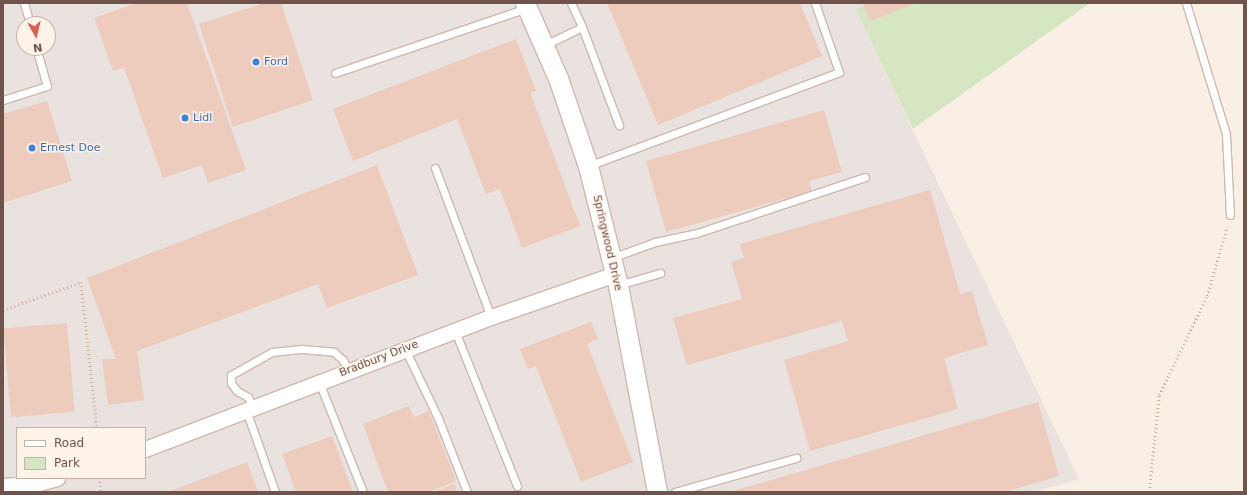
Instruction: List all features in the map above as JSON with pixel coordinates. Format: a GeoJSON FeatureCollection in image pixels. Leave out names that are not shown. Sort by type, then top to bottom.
{"type":"FeatureCollection","features":[{"type":"Feature","properties":{"kind":"street","name":"Springwood Drive"},"geometry":{"type":"LineString","coordinates":[[526,5],[558,78],[588,166],[615,272],[657,492]]}},
{"type":"Feature","properties":{"kind":"street","name":"Bradbury Drive"},"geometry":{"type":"LineString","coordinates":[[146,449],[455,330],[615,272]]}},
{"type":"Feature","properties":{"kind":"street"},"geometry":{"type":"LineString","coordinates":[[3,486],[35,484],[53,479]]}},
{"type":"Feature","properties":{"kind":"lane"},"geometry":{"type":"LineString","coordinates":[[24,3],[28,16]]}},
{"type":"Feature","properties":{"kind":"lane"},"geometry":{"type":"LineString","coordinates":[[571,3],[582,27],[619,125]]}},
{"type":"Feature","properties":{"kind":"lane"},"geometry":{"type":"LineString","coordinates":[[588,166],[839,72],[815,3]]}},
{"type":"Feature","properties":{"kind":"lane"},"geometry":{"type":"LineString","coordinates":[[1186,3],[1226,134],[1230,215]]}},
{"type":"Feature","properties":{"kind":"lane"},"geometry":{"type":"LineString","coordinates":[[335,73],[526,5]]}},
{"type":"Feature","properties":{"kind":"lane"},"geometry":{"type":"LineString","coordinates":[[543,46],[582,27]]}},
{"type":"Feature","properties":{"kind":"lane"},"geometry":{"type":"LineString","coordinates":[[3,100],[47,86],[38,56]]}},
{"type":"Feature","properties":{"kind":"lane"},"geometry":{"type":"LineString","coordinates":[[435,168],[491,317]]}},
{"type":"Feature","properties":{"kind":"lane"},"geometry":{"type":"LineString","coordinates":[[615,272],[655,242],[694,234],[865,177]]}},
{"type":"Feature","properties":{"kind":"lane"},"geometry":{"type":"LineString","coordinates":[[615,272],[660,273]]}},
{"type":"Feature","properties":{"kind":"lane"},"geometry":{"type":"LineString","coordinates":[[455,330],[518,486]]}},
{"type":"Feature","properties":{"kind":"lane"},"geometry":{"type":"LineString","coordinates":[[275,492],[248,397],[237,391],[231,383],[231,375],[272,352],[302,349],[334,352],[343,360],[348,371]]}},
{"type":"Feature","properties":{"kind":"lane"},"geometry":{"type":"LineString","coordinates":[[405,349],[438,418],[466,492]]}},
{"type":"Feature","properties":{"kind":"lane"},"geometry":{"type":"LineString","coordinates":[[319,382],[364,492]]}},
{"type":"Feature","properties":{"kind":"lane"},"geometry":{"type":"LineString","coordinates":[[675,492],[796,458]]}},
{"type":"Feature","properties":{"kind":"path"},"geometry":{"type":"LineString","coordinates":[[1149,492],[1159,396],[1207,296],[1230,215]]}},
{"type":"Feature","properties":{"kind":"path"},"geometry":{"type":"LineString","coordinates":[[3,310],[81,282],[97,427]]}},
{"type":"Feature","properties":{"kind":"path"},"geometry":{"type":"LineString","coordinates":[[100,479],[101,492]]}},
{"type":"Feature","properties":{"kind":"shaded area"},"geometry":{"type":"Polygon","coordinates":[[[3,3],[870,3],[855,9],[1079,479],[1035,492],[3,492],[3,3]]]}},
{"type":"Feature","properties":{"kind":"green space"},"geometry":{"type":"Polygon","coordinates":[[[870,3],[1090,3],[913,129],[855,9],[870,3]]]}},
{"type":"Feature","properties":{"kind":"building","name":"Lidl"},"geometry":{"type":"Polygon","coordinates":[[[137,3],[187,3],[246,170],[208,183],[202,165],[163,178],[124,68],[113,71],[94,18],[137,3]]]}},
{"type":"Feature","properties":{"kind":"building","name":"Ford"},"geometry":{"type":"Polygon","coordinates":[[[264,3],[281,3],[313,100],[233,127],[199,24],[264,3]]]}},
{"type":"Feature","properties":{"kind":"building"},"geometry":{"type":"Polygon","coordinates":[[[607,3],[800,3],[822,56],[658,125],[607,3]]]}},
{"type":"Feature","properties":{"kind":"building"},"geometry":{"type":"Polygon","coordinates":[[[863,3],[917,3],[870,21],[863,3]]]}},
{"type":"Feature","properties":{"kind":"building"},"geometry":{"type":"Polygon","coordinates":[[[516,39],[536,91],[530,92],[580,226],[522,248],[500,189],[486,194],[457,119],[353,161],[333,109],[516,39]]]}},
{"type":"Feature","properties":{"kind":"building","name":"Ernest Doe"},"geometry":{"type":"Polygon","coordinates":[[[47,101],[72,181],[3,203],[3,114],[47,101]]]}},
{"type":"Feature","properties":{"kind":"building"},"geometry":{"type":"Polygon","coordinates":[[[824,110],[842,172],[809,181],[812,191],[666,232],[646,161],[824,110]]]}},
{"type":"Feature","properties":{"kind":"building"},"geometry":{"type":"Polygon","coordinates":[[[377,165],[418,275],[327,308],[318,284],[137,351],[144,400],[108,405],[102,359],[116,359],[87,278],[377,165]]]}},
{"type":"Feature","properties":{"kind":"building"},"geometry":{"type":"Polygon","coordinates":[[[930,190],[960,294],[972,291],[988,345],[944,358],[958,409],[810,451],[784,360],[848,341],[842,321],[687,365],[673,318],[742,299],[731,262],[744,258],[740,244],[930,190]]]}},
{"type":"Feature","properties":{"kind":"building"},"geometry":{"type":"Polygon","coordinates":[[[591,322],[598,339],[587,344],[633,462],[581,482],[536,366],[528,369],[520,349],[591,322]]]}},
{"type":"Feature","properties":{"kind":"building"},"geometry":{"type":"Polygon","coordinates":[[[67,323],[75,412],[11,417],[3,329],[67,323]]]}},
{"type":"Feature","properties":{"kind":"building"},"geometry":{"type":"Polygon","coordinates":[[[1038,402],[1059,476],[1005,492],[730,492],[1038,402]]]}},
{"type":"Feature","properties":{"kind":"building"},"geometry":{"type":"Polygon","coordinates":[[[409,406],[414,417],[429,411],[456,481],[428,492],[388,492],[363,424],[409,406]]]}},
{"type":"Feature","properties":{"kind":"building"},"geometry":{"type":"Polygon","coordinates":[[[332,436],[353,492],[296,492],[282,454],[332,436]]]}},
{"type":"Feature","properties":{"kind":"building"},"geometry":{"type":"Polygon","coordinates":[[[247,462],[258,492],[168,492],[247,462]]]}},
{"type":"Feature","properties":{"kind":"building"},"geometry":{"type":"Polygon","coordinates":[[[454,484],[457,492],[434,492],[454,484]]]}},
{"type":"Feature","properties":{"kind":"place","name":"Ford"},"geometry":{"type":"Point","coordinates":[256,62]}},
{"type":"Feature","properties":{"kind":"place","name":"Lidl"},"geometry":{"type":"Point","coordinates":[185,118]}},
{"type":"Feature","properties":{"kind":"place","name":"Ernest Doe"},"geometry":{"type":"Point","coordinates":[32,148]}}]}
